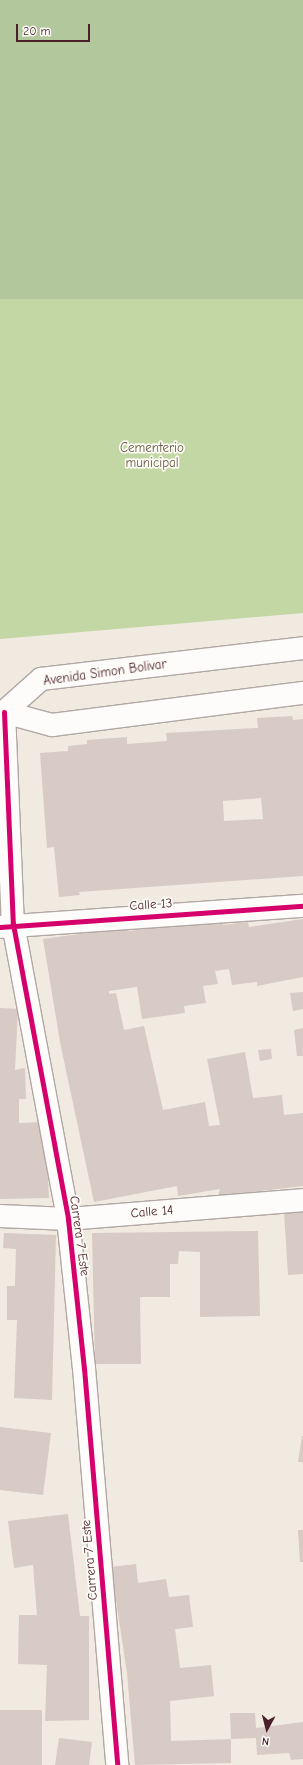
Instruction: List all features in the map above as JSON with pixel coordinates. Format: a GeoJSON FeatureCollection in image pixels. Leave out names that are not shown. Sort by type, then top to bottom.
{"type":"FeatureCollection","features":[{"type":"Feature","properties":{"kind":"street","name":"Avenida Simon Bolivar"},"geometry":{"type":"LineString","coordinates":[[2,712],[41,679],[303,648]]}},
{"type":"Feature","properties":{"kind":"street"},"geometry":{"type":"LineString","coordinates":[[2,712],[52,725],[303,693]]}},
{"type":"Feature","properties":{"kind":"street","name":"Carrera 7 Este"},"geometry":{"type":"LineString","coordinates":[[2,712],[6,925],[68,1219],[84,1368],[117,1765]]}},
{"type":"Feature","properties":{"kind":"street","name":"Calle 13"},"geometry":{"type":"LineString","coordinates":[[6,925],[303,906]]}},
{"type":"Feature","properties":{"kind":"street","name":"Calle 14"},"geometry":{"type":"LineString","coordinates":[[0,1216],[68,1219],[303,1200]]}},
{"type":"Feature","properties":{"kind":"green space"},"geometry":{"type":"Polygon","coordinates":[[[0,0],[303,0],[303,299],[0,299],[0,0]]]}},
{"type":"Feature","properties":{"kind":"green space","name":"Cementerio municipal"},"geometry":{"type":"Polygon","coordinates":[[[303,260],[303,613],[0,639],[0,299],[303,260]]]}},
{"type":"Feature","properties":{"kind":"building"},"geometry":{"type":"Polygon","coordinates":[[[292,716],[293,720],[303,719],[303,876],[79,892],[80,895],[59,897],[54,847],[47,848],[40,753],[68,751],[68,746],[87,744],[87,740],[127,737],[127,744],[167,741],[166,733],[258,728],[257,718],[292,716]],[[261,798],[223,801],[224,821],[263,819],[261,798]]]}},
{"type":"Feature","properties":{"kind":"building"},"geometry":{"type":"Polygon","coordinates":[[[222,919],[223,925],[248,922],[249,927],[303,919],[303,977],[257,986],[257,982],[232,985],[229,969],[215,971],[218,984],[203,986],[206,1003],[184,1006],[185,1013],[142,1019],[137,987],[109,991],[109,994],[116,993],[124,1030],[144,1026],[163,1110],[205,1102],[209,1126],[220,1125],[207,1059],[245,1052],[253,1098],[282,1095],[284,1115],[303,1113],[303,1186],[218,1196],[220,1189],[178,1196],[177,1186],[94,1202],[60,1042],[43,939],[128,927],[129,931],[222,919]]]}},
{"type":"Feature","properties":{"kind":"building"},"geometry":{"type":"Polygon","coordinates":[[[303,992],[303,1009],[293,1011],[290,993],[303,992]]]}},
{"type":"Feature","properties":{"kind":"building"},"geometry":{"type":"Polygon","coordinates":[[[0,1008],[18,1009],[15,1070],[25,1068],[26,1099],[19,1099],[19,1123],[45,1122],[49,1198],[0,1199],[0,1008]]]}},
{"type":"Feature","properties":{"kind":"building"},"geometry":{"type":"Polygon","coordinates":[[[303,1028],[303,1056],[297,1056],[294,1030],[303,1028]]]}},
{"type":"Feature","properties":{"kind":"building"},"geometry":{"type":"Polygon","coordinates":[[[271,1049],[272,1059],[260,1061],[258,1050],[271,1049]]]}},
{"type":"Feature","properties":{"kind":"building"},"geometry":{"type":"Polygon","coordinates":[[[303,1210],[303,1274],[288,1275],[284,1211],[303,1210]]]}},
{"type":"Feature","properties":{"kind":"building"},"geometry":{"type":"Polygon","coordinates":[[[258,1231],[260,1316],[200,1317],[200,1252],[179,1251],[178,1264],[170,1264],[170,1297],[140,1297],[141,1364],[95,1364],[92,1233],[258,1231]]]}},
{"type":"Feature","properties":{"kind":"building"},"geometry":{"type":"Polygon","coordinates":[[[4,1233],[56,1235],[52,1400],[14,1398],[17,1320],[7,1320],[7,1286],[15,1286],[16,1249],[3,1248],[4,1233]]]}},
{"type":"Feature","properties":{"kind":"building"},"geometry":{"type":"Polygon","coordinates":[[[0,1427],[51,1433],[43,1495],[0,1490],[0,1427]]]}},
{"type":"Feature","properties":{"kind":"building"},"geometry":{"type":"Polygon","coordinates":[[[302,1436],[303,1462],[298,1462],[302,1436]]]}},
{"type":"Feature","properties":{"kind":"building"},"geometry":{"type":"Polygon","coordinates":[[[68,1514],[80,1616],[89,1616],[89,1720],[45,1721],[47,1665],[18,1664],[19,1615],[37,1615],[33,1565],[14,1568],[8,1521],[68,1514]]]}},
{"type":"Feature","properties":{"kind":"building"},"geometry":{"type":"Polygon","coordinates":[[[298,1530],[303,1530],[303,1562],[300,1562],[298,1530]]]}},
{"type":"Feature","properties":{"kind":"building"},"geometry":{"type":"Polygon","coordinates":[[[136,1564],[138,1583],[166,1579],[169,1597],[189,1595],[193,1627],[175,1629],[180,1668],[211,1665],[214,1696],[170,1701],[171,1741],[231,1739],[231,1763],[135,1765],[127,1673],[111,1567],[136,1564]]]}},
{"type":"Feature","properties":{"kind":"building"},"geometry":{"type":"Polygon","coordinates":[[[0,1710],[42,1710],[42,1765],[0,1765],[0,1710]]]}},
{"type":"Feature","properties":{"kind":"building"},"geometry":{"type":"Polygon","coordinates":[[[230,1713],[255,1713],[256,1728],[303,1722],[303,1759],[291,1760],[289,1753],[257,1755],[256,1738],[231,1739],[230,1713]]]}},
{"type":"Feature","properties":{"kind":"building"},"geometry":{"type":"Polygon","coordinates":[[[59,1738],[92,1742],[89,1765],[55,1765],[59,1738]]]}},
{"type":"Feature","properties":{"kind":"cycle path"},"geometry":{"type":"LineString","coordinates":[[4,712],[13,924],[68,1219],[84,1368],[117,1765]]}},
{"type":"Feature","properties":{"kind":"cycle path"},"geometry":{"type":"LineString","coordinates":[[0,927],[303,906]]}}]}
